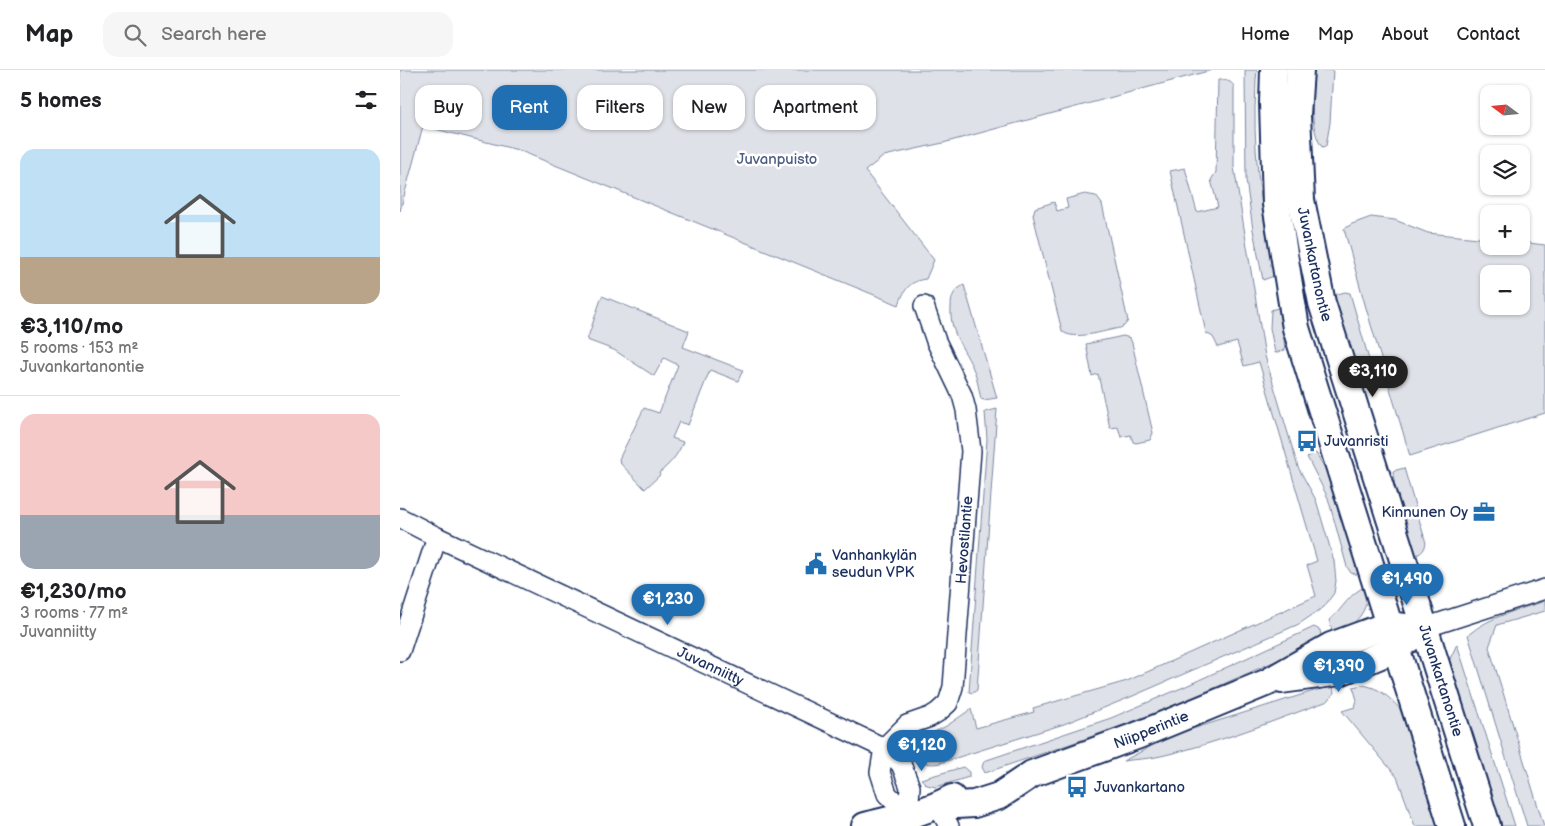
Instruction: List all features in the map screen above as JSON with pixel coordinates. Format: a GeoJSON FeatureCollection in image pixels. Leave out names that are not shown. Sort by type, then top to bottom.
{"type":"FeatureCollection","features":[{"type":"Feature","properties":{"kind":"main road","name":"Juvankartanontie"},"geometry":{"type":"LineString","coordinates":[[1274,70],[1276,204],[1296,328],[1452,826]]}},
{"type":"Feature","properties":{"kind":"main road","name":"Juvankartanontie"},"geometry":{"type":"LineString","coordinates":[[1300,70],[1297,115],[1301,200],[1322,303],[1487,826]]}},
{"type":"Feature","properties":{"kind":"main road","name":"Niipperintie"},"geometry":{"type":"LineString","coordinates":[[865,826],[908,815],[944,816],[999,796],[1032,774],[1139,736],[1268,682],[1330,646],[1392,637],[1424,628]]}},
{"type":"Feature","properties":{"kind":"street","name":"Hevostilantie"},"geometry":{"type":"LineString","coordinates":[[884,748],[907,725],[930,717],[938,712],[948,703],[953,687],[971,451],[966,410],[962,395],[936,341],[924,306]]}},
{"type":"Feature","properties":{"kind":"street","name":"Juvanniitty"},"geometry":{"type":"LineString","coordinates":[[400,518],[884,748],[901,764],[910,787],[908,815]]}},
{"type":"Feature","properties":{"kind":"street"},"geometry":{"type":"LineString","coordinates":[[400,651],[437,537]]}},
{"type":"Feature","properties":{"kind":"street"},"geometry":{"type":"LineString","coordinates":[[1424,628],[1545,589]]}},
{"type":"Feature","properties":{"kind":"green space","name":"Juvanpuisto"},"geometry":{"type":"Polygon","coordinates":[[[400,70],[1212,70],[943,143],[884,156],[865,171],[934,260],[926,279],[911,284],[899,305],[518,150],[439,130],[482,130],[482,85],[415,85],[415,130],[422,130],[400,211],[400,70]]]}},
{"type":"Feature","properties":{"kind":"green space"},"geometry":{"type":"Polygon","coordinates":[[[1245,70],[1257,70],[1255,108],[1256,151],[1263,214],[1274,276],[1263,280],[1246,180],[1245,70]]]}},
{"type":"Feature","properties":{"kind":"green space"},"geometry":{"type":"Polygon","coordinates":[[[1314,70],[1333,70],[1330,123],[1326,146],[1322,147],[1313,121],[1314,70]]]}},
{"type":"Feature","properties":{"kind":"green space"},"geometry":{"type":"Polygon","coordinates":[[[1218,80],[1227,81],[1234,86],[1234,167],[1265,356],[1298,467],[1316,500],[1334,561],[1336,581],[1334,593],[1324,607],[1299,624],[1133,696],[1064,724],[940,763],[928,764],[917,756],[918,747],[922,741],[971,709],[976,728],[1034,712],[1033,708],[1127,681],[1316,596],[1307,565],[1317,561],[1259,362],[1244,366],[1237,342],[1218,347],[1213,337],[1206,333],[1170,171],[1185,168],[1197,212],[1218,207],[1211,180],[1216,172],[1218,80]]]}},
{"type":"Feature","properties":{"kind":"green space"},"geometry":{"type":"Polygon","coordinates":[[[1085,194],[1096,196],[1102,204],[1128,321],[1120,328],[1074,335],[1062,331],[1033,215],[1035,208],[1054,202],[1057,211],[1068,208],[1066,199],[1085,194]]]}},
{"type":"Feature","properties":{"kind":"green space"},"geometry":{"type":"Polygon","coordinates":[[[1371,217],[1395,220],[1428,233],[1480,238],[1480,255],[1530,255],[1530,243],[1545,245],[1545,413],[1410,456],[1344,229],[1371,217]]]}},
{"type":"Feature","properties":{"kind":"green space"},"geometry":{"type":"Polygon","coordinates":[[[964,285],[997,398],[981,399],[976,376],[953,326],[951,317],[952,300],[955,291],[964,285]]]}},
{"type":"Feature","properties":{"kind":"green space"},"geometry":{"type":"Polygon","coordinates":[[[1345,292],[1350,293],[1370,363],[1359,366],[1338,329],[1330,296],[1345,292]]]}},
{"type":"Feature","properties":{"kind":"green space"},"geometry":{"type":"Polygon","coordinates":[[[602,296],[689,331],[683,347],[743,370],[738,381],[710,370],[688,425],[679,422],[672,438],[683,442],[679,451],[659,473],[660,475],[645,489],[620,463],[619,459],[644,408],[659,413],[678,365],[664,358],[654,376],[614,350],[587,340],[602,296]]]}},
{"type":"Feature","properties":{"kind":"green space"},"geometry":{"type":"Polygon","coordinates":[[[1281,307],[1285,350],[1275,353],[1270,328],[1271,310],[1281,307]]]}},
{"type":"Feature","properties":{"kind":"green space"},"geometry":{"type":"Polygon","coordinates":[[[1123,336],[1130,338],[1132,343],[1153,433],[1150,440],[1136,443],[1133,442],[1131,435],[1121,437],[1118,427],[1110,428],[1098,374],[1092,376],[1086,344],[1123,336]]]}},
{"type":"Feature","properties":{"kind":"green space"},"geometry":{"type":"Polygon","coordinates":[[[997,409],[977,690],[973,693],[969,692],[987,439],[985,412],[997,409]]]}},
{"type":"Feature","properties":{"kind":"green space"},"geometry":{"type":"Polygon","coordinates":[[[1316,453],[1340,494],[1360,575],[1351,573],[1347,567],[1328,498],[1307,457],[1316,453]]]}},
{"type":"Feature","properties":{"kind":"green space"},"geometry":{"type":"Polygon","coordinates":[[[1404,468],[1426,543],[1422,551],[1410,558],[1398,517],[1393,471],[1404,468]]]}},
{"type":"Feature","properties":{"kind":"green space"},"geometry":{"type":"Polygon","coordinates":[[[1367,586],[1366,604],[1363,611],[1354,623],[1334,638],[1329,620],[1355,593],[1367,586]]]}},
{"type":"Feature","properties":{"kind":"green space"},"geometry":{"type":"Polygon","coordinates":[[[1545,601],[1545,611],[1497,625],[1489,647],[1544,826],[1527,826],[1468,635],[1495,618],[1545,601]]]}},
{"type":"Feature","properties":{"kind":"green space"},"geometry":{"type":"Polygon","coordinates":[[[1314,627],[1320,630],[1322,641],[1193,697],[1099,734],[985,773],[982,767],[984,761],[1111,718],[1314,627]]]}},
{"type":"Feature","properties":{"kind":"green space"},"geometry":{"type":"Polygon","coordinates":[[[1457,644],[1515,826],[1494,826],[1449,674],[1449,661],[1457,644]]]}},
{"type":"Feature","properties":{"kind":"green space"},"geometry":{"type":"Polygon","coordinates":[[[1333,685],[1334,693],[1328,701],[1266,724],[1183,751],[1123,761],[1173,735],[1333,685]]]}},
{"type":"Feature","properties":{"kind":"green space"},"geometry":{"type":"Polygon","coordinates":[[[1362,685],[1379,690],[1400,709],[1442,826],[1415,826],[1397,777],[1342,711],[1355,707],[1357,700],[1353,687],[1362,685]]]}},
{"type":"Feature","properties":{"kind":"green space"},"geometry":{"type":"Polygon","coordinates":[[[963,767],[969,772],[969,777],[936,787],[927,785],[921,779],[963,767]]]}},
{"type":"Feature","properties":{"kind":"place","name":"Juvanristi"},"geometry":{"type":"Point","coordinates":[1307,441]}},
{"type":"Feature","properties":{"kind":"place","name":"Kinnunen Oy"},"geometry":{"type":"Point","coordinates":[1484,512]}},
{"type":"Feature","properties":{"kind":"place","name":"Vanhankylän seudun VPK"},"geometry":{"type":"Point","coordinates":[816,564]}},
{"type":"Feature","properties":{"kind":"place","name":"Juvankartano"},"geometry":{"type":"Point","coordinates":[1077,787]}}]}
